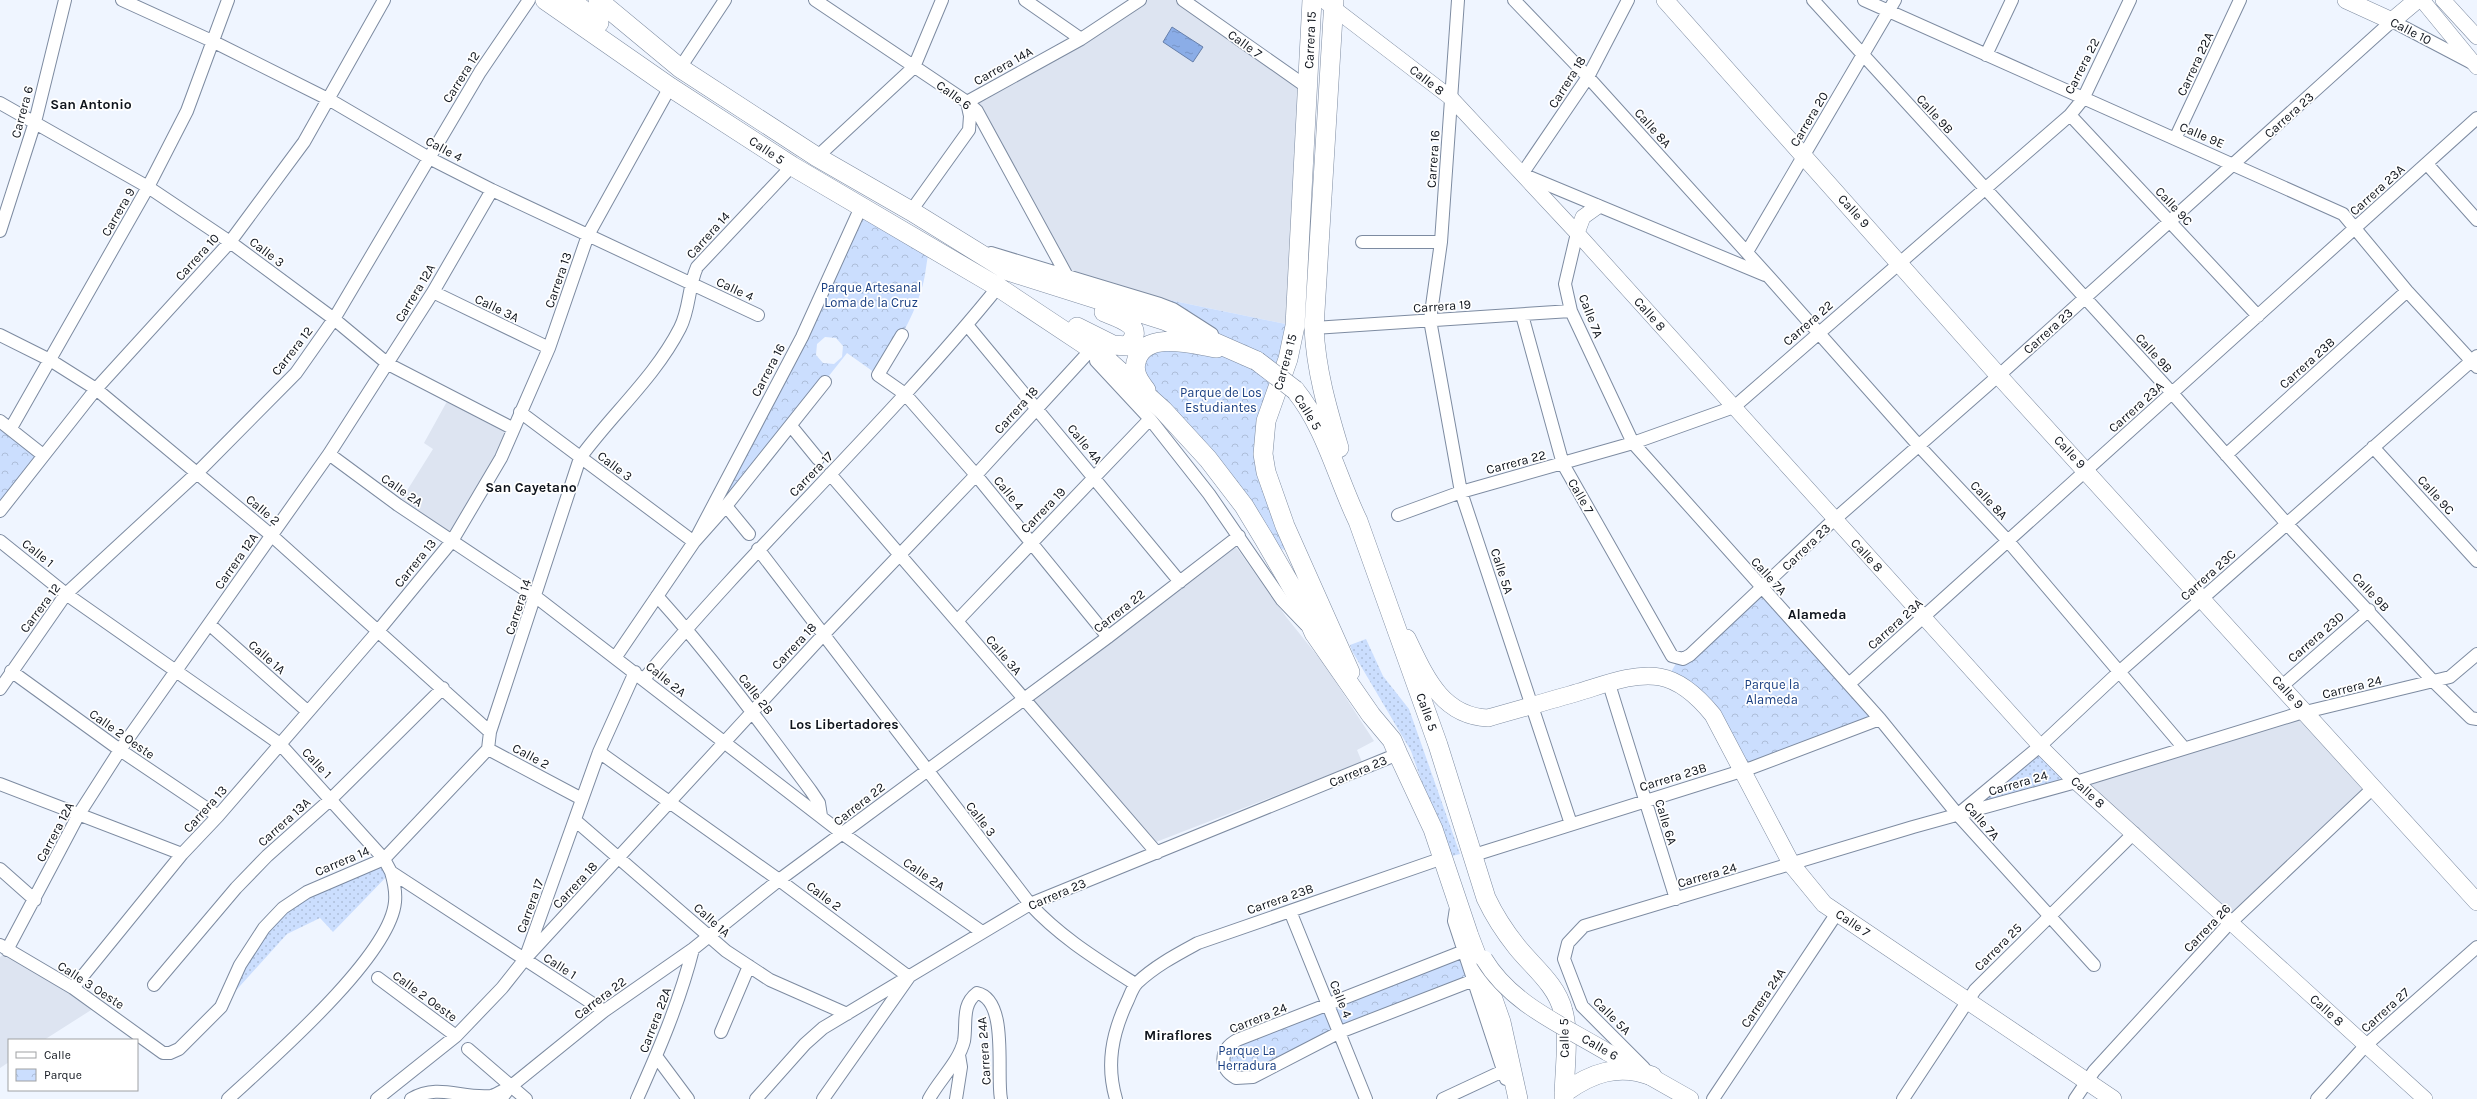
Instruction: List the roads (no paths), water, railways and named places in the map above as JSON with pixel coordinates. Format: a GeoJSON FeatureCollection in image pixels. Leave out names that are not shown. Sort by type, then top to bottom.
{"type":"FeatureCollection","features":[{"type":"Feature","properties":{"kind":"main road","name":"Calle 5"},"geometry":{"type":"LineString","coordinates":[[545,0],[670,86],[792,166],[998,287],[1105,358],[1162,417],[1212,465],[1244,506],[1301,603],[1314,633],[1362,703],[1392,740],[1433,830],[1474,952],[1501,1022],[1513,1088]]}},
{"type":"Feature","properties":{"kind":"main road"},"geometry":{"type":"LineString","coordinates":[[571,0],[631,50],[651,72]]}},
{"type":"Feature","properties":{"kind":"main road","name":"Calle 5"},"geometry":{"type":"LineString","coordinates":[[598,0],[680,68],[817,157],[910,211],[1008,271],[1166,321],[1236,350],[1257,360],[1295,390],[1304,401],[1327,444],[1341,487],[1358,521],[1438,745],[1471,856],[1493,913],[1516,946],[1549,982],[1561,1003],[1566,1029],[1564,1096]]}},
{"type":"Feature","properties":{"kind":"main road","name":"Carrera 15"},"geometry":{"type":"LineString","coordinates":[[1312,0],[1294,326],[1288,359],[1266,422],[1263,454],[1267,478],[1285,526],[1344,656],[1362,703]]}},
{"type":"Feature","properties":{"kind":"main road","name":"Calle 9"},"geometry":{"type":"LineString","coordinates":[[1665,0],[1803,156],[1900,262],[1999,376],[2306,712],[2372,789],[2477,902]]}},
{"type":"Feature","properties":{"kind":"main road","name":"Calle 10"},"geometry":{"type":"LineString","coordinates":[[2346,0],[2392,21]]}},
{"type":"Feature","properties":{"kind":"main road","name":"Carrera 23"},"geometry":{"type":"LineString","coordinates":[[2392,21],[2417,0]]}},
{"type":"Feature","properties":{"kind":"main road","name":"Carrera 15"},"geometry":{"type":"LineString","coordinates":[[1330,2],[1314,328],[1317,366],[1323,394],[1350,485],[1358,521]]}},
{"type":"Feature","properties":{"kind":"main road"},"geometry":{"type":"LineString","coordinates":[[998,287],[1113,346],[1127,346],[1133,341],[1133,326],[1127,322],[1047,290],[1008,271]]}},
{"type":"Feature","properties":{"kind":"main road"},"geometry":{"type":"LineString","coordinates":[[1162,417],[1136,375],[1136,362],[1142,351],[1156,343],[1166,341],[1236,350]]}},
{"type":"Feature","properties":{"kind":"main road"},"geometry":{"type":"LineString","coordinates":[[1382,587],[1429,683],[1445,701],[1461,712],[1488,718],[1609,684]]}},
{"type":"Feature","properties":{"kind":"main road","name":"Calle 7"},"geometry":{"type":"LineString","coordinates":[[1609,684],[1647,676],[1667,679],[1700,700],[1714,715],[1792,865],[1814,894],[1837,913],[2113,1099]]}},
{"type":"Feature","properties":{"kind":"main road","name":"Calle 6"},"geometry":{"type":"LineString","coordinates":[[1474,952],[1494,976],[1522,1001],[1606,1052],[1652,1076],[1690,1099]]}},
{"type":"Feature","properties":{"kind":"main road"},"geometry":{"type":"LineString","coordinates":[[1564,1096],[1586,1078],[1609,1070],[1634,1071],[1652,1076]]}},
{"type":"Feature","properties":{"kind":"street","name":"Carrera 6"},"geometry":{"type":"LineString","coordinates":[[0,231],[35,122],[65,0]]}},
{"type":"Feature","properties":{"kind":"street","name":"Calle 4"},"geometry":{"type":"LineString","coordinates":[[122,0],[212,41],[330,100],[429,158],[492,190],[758,315]]}},
{"type":"Feature","properties":{"kind":"street","name":"Carrera 9"},"geometry":{"type":"LineString","coordinates":[[11,428],[148,187],[187,111],[228,0]]}},
{"type":"Feature","properties":{"kind":"street","name":"Carrera 10"},"geometry":{"type":"LineString","coordinates":[[0,511],[96,389],[230,242],[304,142],[330,100],[384,0]]}},
{"type":"Feature","properties":{"kind":"street","name":"Carrera 12"},"geometry":{"type":"LineString","coordinates":[[0,689],[11,671],[66,594],[197,473],[296,373],[334,319],[480,72],[529,0]]}},
{"type":"Feature","properties":{"kind":"street"},"geometry":{"type":"LineString","coordinates":[[680,68],[725,0]]}},
{"type":"Feature","properties":{"kind":"street","name":"Calle 6"},"geometry":{"type":"LineString","coordinates":[[815,0],[967,102],[983,121],[1067,276]]}},
{"type":"Feature","properties":{"kind":"street"},"geometry":{"type":"LineString","coordinates":[[817,157],[914,67],[942,0]]}},
{"type":"Feature","properties":{"kind":"street"},"geometry":{"type":"LineString","coordinates":[[1025,0],[1081,39]]}},
{"type":"Feature","properties":{"kind":"street","name":"Carrera 14A"},"geometry":{"type":"LineString","coordinates":[[910,211],[969,130],[970,116],[967,102],[1081,39],[1140,0]]}},
{"type":"Feature","properties":{"kind":"street","name":"Calle 7"},"geometry":{"type":"LineString","coordinates":[[1183,0],[1307,87]]}},
{"type":"Feature","properties":{"kind":"street","name":"Carrera 16"},"geometry":{"type":"LineString","coordinates":[[1430,320],[1441,242],[1458,0]]}},
{"type":"Feature","properties":{"kind":"street","name":"Calle 8A"},"geometry":{"type":"LineString","coordinates":[[1514,0],[1588,77],[1747,252],[1919,446],[2008,541],[2184,748]]}},
{"type":"Feature","properties":{"kind":"street","name":"Carrera 18"},"geometry":{"type":"LineString","coordinates":[[1522,174],[1588,77],[1628,0]]}},
{"type":"Feature","properties":{"kind":"street","name":"Calle 9B"},"geometry":{"type":"LineString","coordinates":[[1813,0],[2172,394],[2287,524],[2369,610],[2433,681],[2471,718],[2477,719]]}},
{"type":"Feature","properties":{"kind":"street","name":"Calle 9E"},"geometry":{"type":"LineString","coordinates":[[1864,0],[2343,214],[2407,291],[2475,361]]}},
{"type":"Feature","properties":{"kind":"street","name":"Carrera 20"},"geometry":{"type":"LineString","coordinates":[[1747,252],[1895,0]]}},
{"type":"Feature","properties":{"kind":"street"},"geometry":{"type":"LineString","coordinates":[[1986,55],[2012,0]]}},
{"type":"Feature","properties":{"kind":"street","name":"Carrera 22"},"geometry":{"type":"LineString","coordinates":[[1398,516],[1461,492],[1633,443],[1734,407],[1818,332],[1985,190],[2070,115],[2083,99],[2130,0]]}},
{"type":"Feature","properties":{"kind":"street","name":"Carrera 22A"},"geometry":{"type":"LineString","coordinates":[[2175,139],[2240,0]]}},
{"type":"Feature","properties":{"kind":"street","name":"Calle 10"},"geometry":{"type":"LineString","coordinates":[[2422,0],[2476,66]]}},
{"type":"Feature","properties":{"kind":"street"},"geometry":{"type":"LineString","coordinates":[[2443,0],[2477,38]]}},
{"type":"Feature","properties":{"kind":"street","name":"Calle 8"},"geometry":{"type":"LineString","coordinates":[[1330,2],[1451,98],[1577,233],[1834,520],[2040,746],[2076,782],[2134,833],[2230,923],[2425,1099]]}},
{"type":"Feature","properties":{"kind":"street","name":"Calle 10"},"geometry":{"type":"LineString","coordinates":[[2392,21],[2476,66]]}},
{"type":"Feature","properties":{"kind":"street","name":"Carrera 23"},"geometry":{"type":"LineString","coordinates":[[1678,660],[1690,655],[1834,520],[1999,376],[2392,21]]}},
{"type":"Feature","properties":{"kind":"street","name":"Carrera 13"},"geometry":{"type":"LineString","coordinates":[[73,988],[182,854],[218,816],[307,711],[378,631],[452,541],[500,458],[512,428],[549,348],[588,235],[670,86]]}},
{"type":"Feature","properties":{"kind":"street","name":"Calle 3"},"geometry":{"type":"LineString","coordinates":[[0,103],[148,187],[230,242],[334,319],[388,364],[512,428]]}},
{"type":"Feature","properties":{"kind":"street","name":"Calle 9C"},"geometry":{"type":"LineString","coordinates":[[2070,115],[2258,316]]}},
{"type":"Feature","properties":{"kind":"street","name":"Carrera 23A"},"geometry":{"type":"LineString","coordinates":[[1849,684],[2477,118]]}},
{"type":"Feature","properties":{"kind":"street"},"geometry":{"type":"LineString","coordinates":[[2427,164],[2477,220]]}},
{"type":"Feature","properties":{"kind":"street","name":"Carrera 14"},"geometry":{"type":"LineString","coordinates":[[163,1053],[170,1053],[179,1049],[221,1007],[240,965],[264,928],[283,908],[307,892],[384,859],[488,750],[490,732],[536,597],[580,458],[606,424],[647,378],[672,343],[689,307],[691,284],[697,267],[702,260],[792,166]]}},
{"type":"Feature","properties":{"kind":"street","name":"Calle 8A"},"geometry":{"type":"LineString","coordinates":[[1522,174],[1597,207],[1769,277]]}},
{"type":"Feature","properties":{"kind":"street","name":"Carrera 12A"},"geometry":{"type":"LineString","coordinates":[[3,947],[35,900],[79,814],[120,750],[329,454],[433,292],[492,190]]}},
{"type":"Feature","properties":{"kind":"street","name":"Carrera 16"},"geometry":{"type":"LineString","coordinates":[[616,658],[694,542],[802,337],[861,207]]}},
{"type":"Feature","properties":{"kind":"street"},"geometry":{"type":"LineString","coordinates":[[1577,233],[1583,217],[1597,207]]}},
{"type":"Feature","properties":{"kind":"street","name":"Calle 7A"},"geometry":{"type":"LineString","coordinates":[[1577,233],[1565,284],[1571,311],[1633,443],[1762,589],[1880,719],[1958,815],[2094,964]]}},
{"type":"Feature","properties":{"kind":"street","name":"Calle 5"},"geometry":{"type":"LineString","coordinates":[[960,241],[1014,261],[1173,309],[1236,350]]}},
{"type":"Feature","properties":{"kind":"street"},"geometry":{"type":"LineString","coordinates":[[1362,242],[1441,242]]}},
{"type":"Feature","properties":{"kind":"street","name":"Calle 5"},"geometry":{"type":"LineString","coordinates":[[998,287],[1012,305],[1086,354],[1162,417],[1282,600],[1314,633]]}},
{"type":"Feature","properties":{"kind":"street","name":"Carrera 17"},"geometry":{"type":"LineString","coordinates":[[377,1099],[456,1036],[502,988],[525,960],[600,752],[639,676],[686,628],[904,394],[967,325],[998,287]]}},
{"type":"Feature","properties":{"kind":"street","name":"Carrera 23B"},"geometry":{"type":"LineString","coordinates":[[2226,455],[2407,291]]}},
{"type":"Feature","properties":{"kind":"street","name":"Calle 3A"},"geometry":{"type":"LineString","coordinates":[[433,292],[549,348]]}},
{"type":"Feature","properties":{"kind":"street","name":"Carrera 19"},"geometry":{"type":"LineString","coordinates":[[1314,328],[1571,311]]}},
{"type":"Feature","properties":{"kind":"street","name":"Calle 7"},"geometry":{"type":"LineString","coordinates":[[1522,315],[1563,464],[1672,656],[1678,660]]}},
{"type":"Feature","properties":{"kind":"street","name":"Calle 5A"},"geometry":{"type":"LineString","coordinates":[[1430,320],[1461,492],[1571,824]]}},
{"type":"Feature","properties":{"kind":"street","name":"Calle 4A"},"geometry":{"type":"LineString","coordinates":[[967,325],[1038,408],[1180,582]]}},
{"type":"Feature","properties":{"kind":"street","name":"Calle 2"},"geometry":{"type":"LineString","coordinates":[[0,335],[50,360],[96,389],[271,535],[443,688],[490,732]]}},
{"type":"Feature","properties":{"kind":"street","name":"Calle 4"},"geometry":{"type":"LineString","coordinates":[[902,335],[878,376],[904,394],[976,475],[1108,637]]}},
{"type":"Feature","properties":{"kind":"street"},"geometry":{"type":"LineString","coordinates":[[0,342],[18,345]]}},
{"type":"Feature","properties":{"kind":"street","name":"Carrera 18"},"geometry":{"type":"LineString","coordinates":[[525,960],[824,634],[976,475],[1086,354]]}},
{"type":"Feature","properties":{"kind":"street","name":"Carrera 23C"},"geometry":{"type":"LineString","coordinates":[[1958,815],[2040,746],[2119,672],[2373,447],[2475,361]]}},
{"type":"Feature","properties":{"kind":"street","name":"Carrera 16"},"geometry":{"type":"LineString","coordinates":[[694,542],[726,506],[825,382]]}},
{"type":"Feature","properties":{"kind":"street","name":"Calle 3"},"geometry":{"type":"LineString","coordinates":[[520,412],[694,542]]}},
{"type":"Feature","properties":{"kind":"street","name":"Carrera 19"},"geometry":{"type":"LineString","coordinates":[[957,621],[1094,477],[1162,417]]}},
{"type":"Feature","properties":{"kind":"street"},"geometry":{"type":"LineString","coordinates":[[0,421],[11,428],[43,455]]}},
{"type":"Feature","properties":{"kind":"street"},"geometry":{"type":"LineString","coordinates":[[791,426],[818,458]]}},
{"type":"Feature","properties":{"kind":"street","name":"Calle 9C"},"geometry":{"type":"LineString","coordinates":[[2373,447],[2477,561]]}},
{"type":"Feature","properties":{"kind":"street","name":"Calle 2A"},"geometry":{"type":"LineString","coordinates":[[329,454],[398,505],[536,597],[843,834],[982,932]]}},
{"type":"Feature","properties":{"kind":"street","name":"Calle 3A"},"geometry":{"type":"LineString","coordinates":[[830,474],[1022,699],[1157,853]]}},
{"type":"Feature","properties":{"kind":"street"},"geometry":{"type":"LineString","coordinates":[[726,506],[749,534]]}},
{"type":"Feature","properties":{"kind":"street","name":"Carrera 22"},"geometry":{"type":"LineString","coordinates":[[501,1099],[510,1087],[604,1011],[693,949],[708,934],[779,880],[843,834],[1022,699],[1108,637],[1239,536]]}},
{"type":"Feature","properties":{"kind":"street","name":"Calle 1"},"geometry":{"type":"LineString","coordinates":[[0,541],[66,594],[280,744],[384,859],[391,872],[604,1011]]}},
{"type":"Feature","properties":{"kind":"street","name":"Calle 3"},"geometry":{"type":"LineString","coordinates":[[758,549],[1030,904],[1072,942],[1135,984]]}},
{"type":"Feature","properties":{"kind":"street","name":"Calle 2B"},"geometry":{"type":"LineString","coordinates":[[657,596],[686,628],[752,712],[811,791],[819,804],[821,816]]}},
{"type":"Feature","properties":{"kind":"street","name":"Carrera 23D"},"geometry":{"type":"LineString","coordinates":[[2282,686],[2369,610]]}},
{"type":"Feature","properties":{"kind":"street","name":"Calle 1A"},"geometry":{"type":"LineString","coordinates":[[209,624],[307,711]]}},
{"type":"Feature","properties":{"kind":"street","name":"Carrera 24"},"geometry":{"type":"LineString","coordinates":[[1584,926],[1958,815],[2076,782],[2306,712],[2450,677],[2477,654]]}},
{"type":"Feature","properties":{"kind":"street","name":"Calle 2 Oeste"},"geometry":{"type":"LineString","coordinates":[[11,671],[120,750],[218,816]]}},
{"type":"Feature","properties":{"kind":"street","name":"Calle 6A"},"geometry":{"type":"LineString","coordinates":[[1609,684],[1676,899]]}},
{"type":"Feature","properties":{"kind":"street","name":"Carrera 13A"},"geometry":{"type":"LineString","coordinates":[[154,986],[236,888],[266,856],[331,799],[443,688]]}},
{"type":"Feature","properties":{"kind":"street","name":"Carrera 23B"},"geometry":{"type":"LineString","coordinates":[[1471,856],[1645,800],[1742,771],[1880,719]]}},
{"type":"Feature","properties":{"kind":"street","name":"Calle 2"},"geometry":{"type":"LineString","coordinates":[[488,750],[582,799]]}},
{"type":"Feature","properties":{"kind":"street","name":"Calle 2"},"geometry":{"type":"LineString","coordinates":[[600,752],[779,880],[909,977]]}},
{"type":"Feature","properties":{"kind":"street","name":"Carrera 23"},"geometry":{"type":"LineString","coordinates":[[756,1099],[805,1044],[823,1028],[1030,904],[1398,754]]}},
{"type":"Feature","properties":{"kind":"street"},"geometry":{"type":"LineString","coordinates":[[0,784],[182,854]]}},
{"type":"Feature","properties":{"kind":"street","name":"Carrera 26"},"geometry":{"type":"LineString","coordinates":[[2075,1099],[2087,1081],[2230,923],[2372,789]]}},
{"type":"Feature","properties":{"kind":"street","name":"Calle 1A"},"geometry":{"type":"LineString","coordinates":[[576,821],[726,951],[770,980],[847,1014]]}},
{"type":"Feature","properties":{"kind":"street","name":"Carrera 25"},"geometry":{"type":"LineString","coordinates":[[1903,1099],[1975,990],[2134,833]]}},
{"type":"Feature","properties":{"kind":"street","name":"Carrera 23B"},"geometry":{"type":"LineString","coordinates":[[1135,984],[1163,962],[1198,943],[1443,858]]}},
{"type":"Feature","properties":{"kind":"street"},"geometry":{"type":"LineString","coordinates":[[0,869],[35,900]]}},
{"type":"Feature","properties":{"kind":"street"},"geometry":{"type":"LineString","coordinates":[[228,1099],[327,1005],[362,966],[386,929],[395,903],[391,872]]}},
{"type":"Feature","properties":{"kind":"street","name":"Calle 4"},"geometry":{"type":"LineString","coordinates":[[1290,911],[1366,1099]]}},
{"type":"Feature","properties":{"kind":"street","name":"Carrera 24A"},"geometry":{"type":"LineString","coordinates":[[1713,1099],[1837,913]]}},
{"type":"Feature","properties":{"kind":"street","name":"Calle 5A"},"geometry":{"type":"LineString","coordinates":[[1584,926],[1568,943],[1564,959],[1582,1006],[1652,1076]]}},
{"type":"Feature","properties":{"kind":"street","name":"Calle 3 Oeste"},"geometry":{"type":"LineString","coordinates":[[3,947],[73,988],[163,1053]]}},
{"type":"Feature","properties":{"kind":"street","name":"Carrera 27"},"geometry":{"type":"LineString","coordinates":[[2317,1099],[2366,1045],[2477,947]]}},
{"type":"Feature","properties":{"kind":"street","name":"Carrera 22A"},"geometry":{"type":"LineString","coordinates":[[637,1099],[656,1056],[685,980],[693,949]]}},
{"type":"Feature","properties":{"kind":"street","name":"Calle 5"},"geometry":{"type":"LineString","coordinates":[[1474,952],[1474,980],[1513,1088]]}},
{"type":"Feature","properties":{"kind":"street","name":"Carrera 24"},"geometry":{"type":"LineString","coordinates":[[1474,952],[1328,1005],[1230,1044],[1223,1059],[1224,1067],[1233,1076],[1245,1079],[1340,1032],[1474,980]]}},
{"type":"Feature","properties":{"kind":"street"},"geometry":{"type":"LineString","coordinates":[[721,1032],[749,966]]}},
{"type":"Feature","properties":{"kind":"street"},"geometry":{"type":"LineString","coordinates":[[823,1099],[909,977]]}},
{"type":"Feature","properties":{"kind":"street","name":"Calle 2 Oeste"},"geometry":{"type":"LineString","coordinates":[[378,978],[456,1036]]}},
{"type":"Feature","properties":{"kind":"street"},"geometry":{"type":"LineString","coordinates":[[1116,1099],[1112,1083],[1110,1054],[1119,1020],[1135,984]]}},
{"type":"Feature","properties":{"kind":"street","name":"Carrera 24A"},"geometry":{"type":"LineString","coordinates":[[959,1054],[966,1024],[965,1009],[972,997],[977,993],[983,994],[989,999],[996,1012],[1001,1099]]}},
{"type":"Feature","properties":{"kind":"street"},"geometry":{"type":"LineString","coordinates":[[468,1049],[510,1087],[526,1099]]}},
{"type":"Feature","properties":{"kind":"street"},"geometry":{"type":"LineString","coordinates":[[929,1099],[959,1054]]}},
{"type":"Feature","properties":{"kind":"street"},"geometry":{"type":"LineString","coordinates":[[956,1099],[961,1068],[959,1054]]}},
{"type":"Feature","properties":{"kind":"street"},"geometry":{"type":"LineString","coordinates":[[656,1056],[688,1099]]}},
{"type":"Feature","properties":{"kind":"street"},"geometry":{"type":"LineString","coordinates":[[411,1099],[429,1091],[475,1097],[492,1096],[510,1087]]}},
{"type":"Feature","properties":{"kind":"street"},"geometry":{"type":"LineString","coordinates":[[1443,1099],[1513,1088]]}},
{"type":"Feature","properties":{"kind":"water"},"geometry":{"type":"Polygon","coordinates":[[[1172,27],[1203,47],[1193,62],[1163,42],[1172,27]]]}},
{"type":"Feature","properties":{"kind":"district","name":"San Antonio"},"geometry":{"type":"Point","coordinates":[91,104]}},
{"type":"Feature","properties":{"kind":"district","name":"San Cayetano"},"geometry":{"type":"Point","coordinates":[531,487]}},
{"type":"Feature","properties":{"kind":"district","name":"Alameda"},"geometry":{"type":"Point","coordinates":[1817,614]}},
{"type":"Feature","properties":{"kind":"district","name":"Los Libertadores"},"geometry":{"type":"Point","coordinates":[844,724]}},
{"type":"Feature","properties":{"kind":"district","name":"Miraflores"},"geometry":{"type":"Point","coordinates":[1178,1035]}},
{"type":"Feature","properties":{"kind":"park label","name":"Parque Artesanal Loma de la Cruz"},"geometry":{"type":"Point","coordinates":[871,294]}},
{"type":"Feature","properties":{"kind":"park label","name":"Parque de Los Estudiantes"},"geometry":{"type":"Point","coordinates":[1221,400]}},
{"type":"Feature","properties":{"kind":"park label","name":"Parque la Alameda"},"geometry":{"type":"Point","coordinates":[1772,692]}},
{"type":"Feature","properties":{"kind":"park label","name":"Parque La Herradura"},"geometry":{"type":"Point","coordinates":[1247,1058]}}]}
